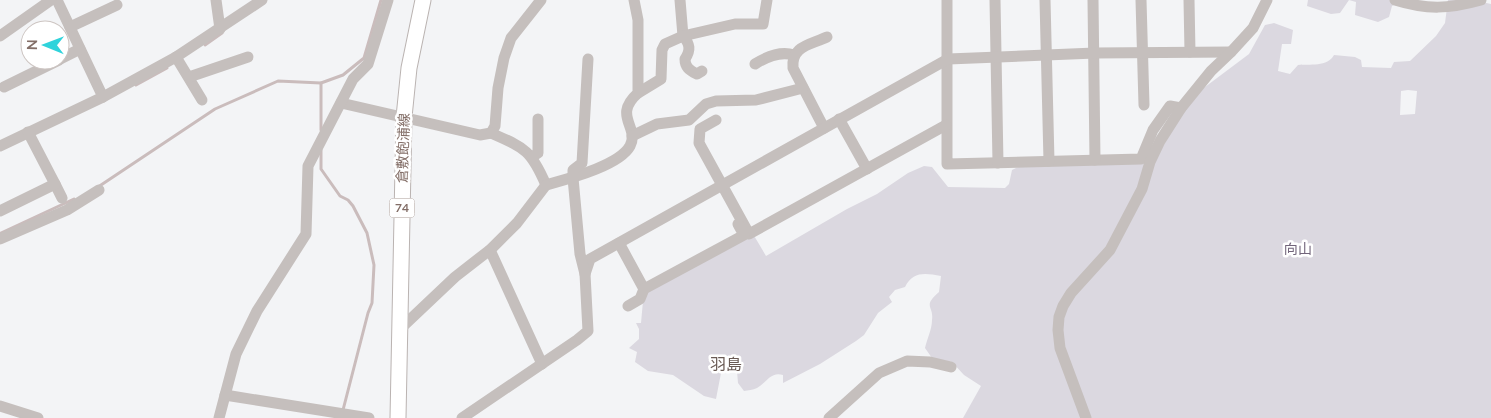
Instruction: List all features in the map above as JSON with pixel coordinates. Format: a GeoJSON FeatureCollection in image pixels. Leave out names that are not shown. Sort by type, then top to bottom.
{"type":"FeatureCollection","features":[{"type":"Feature","properties":{"kind":"main road","name":"倉敷飽浦線"},"geometry":{"type":"LineString","coordinates":[[398,418],[404,116],[409,68],[423,0]]}},
{"type":"Feature","properties":{"kind":"street"},"geometry":{"type":"LineString","coordinates":[[0,36],[51,0]]}},
{"type":"Feature","properties":{"kind":"street"},"geometry":{"type":"LineString","coordinates":[[57,0],[67,20]]}},
{"type":"Feature","properties":{"kind":"street"},"geometry":{"type":"LineString","coordinates":[[216,0],[220,29]]}},
{"type":"Feature","properties":{"kind":"street"},"geometry":{"type":"LineString","coordinates":[[0,146],[29,135],[178,60],[262,0]]}},
{"type":"Feature","properties":{"kind":"street"},"geometry":{"type":"LineString","coordinates":[[219,418],[236,354],[257,311],[306,234],[308,166],[353,79],[368,64],[388,0]]}},
{"type":"Feature","properties":{"kind":"street"},"geometry":{"type":"LineString","coordinates":[[491,133],[495,126],[498,88],[504,58],[511,38],[541,0]]}},
{"type":"Feature","properties":{"kind":"street"},"geometry":{"type":"LineString","coordinates":[[634,0],[638,20],[638,93]]}},
{"type":"Feature","properties":{"kind":"street"},"geometry":{"type":"LineString","coordinates":[[680,0],[683,36],[690,47],[685,63],[689,70],[697,74],[702,71]]}},
{"type":"Feature","properties":{"kind":"street"},"geometry":{"type":"LineString","coordinates":[[399,330],[455,277],[490,250],[517,223],[546,186],[573,178],[623,155],[630,145],[632,136],[626,116],[626,109],[630,100],[638,93],[661,79],[662,50],[665,44],[683,36],[735,24],[763,24],[767,0]]}},
{"type":"Feature","properties":{"kind":"street"},"geometry":{"type":"LineString","coordinates":[[947,0],[947,164],[1141,159],[1153,130],[1170,106],[1181,108]]}},
{"type":"Feature","properties":{"kind":"street"},"geometry":{"type":"LineString","coordinates":[[996,0],[998,163]]}},
{"type":"Feature","properties":{"kind":"street"},"geometry":{"type":"LineString","coordinates":[[1045,0],[1049,161]]}},
{"type":"Feature","properties":{"kind":"street"},"geometry":{"type":"LineString","coordinates":[[1093,0],[1095,160]]}},
{"type":"Feature","properties":{"kind":"street"},"geometry":{"type":"LineString","coordinates":[[1141,0],[1144,105]]}},
{"type":"Feature","properties":{"kind":"street"},"geometry":{"type":"LineString","coordinates":[[1189,0],[1190,52]]}},
{"type":"Feature","properties":{"kind":"street"},"geometry":{"type":"LineString","coordinates":[[1086,418],[1060,348],[1059,316],[1063,306],[1071,293],[1110,250],[1142,189],[1150,162],[1160,141],[1181,108],[1211,71],[1253,28],[1267,0]]}},
{"type":"Feature","properties":{"kind":"street"},"geometry":{"type":"LineString","coordinates":[[1395,0],[1423,7],[1438,8],[1461,6],[1481,0]]}},
{"type":"Feature","properties":{"kind":"street"},"geometry":{"type":"LineString","coordinates":[[103,97],[70,27],[117,5]]}},
{"type":"Feature","properties":{"kind":"street"},"geometry":{"type":"LineString","coordinates":[[824,128],[793,68],[794,55],[798,50],[826,37]]}},
{"type":"Feature","properties":{"kind":"street"},"geometry":{"type":"LineString","coordinates":[[70,54],[80,49]]}},
{"type":"Feature","properties":{"kind":"street"},"geometry":{"type":"LineString","coordinates":[[755,64],[762,59],[786,52],[794,55]]}},
{"type":"Feature","properties":{"kind":"street"},"geometry":{"type":"LineString","coordinates":[[585,274],[590,259],[948,58],[1095,53],[1231,52]]}},
{"type":"Feature","properties":{"kind":"street"},"geometry":{"type":"LineString","coordinates":[[188,77],[248,57]]}},
{"type":"Feature","properties":{"kind":"street"},"geometry":{"type":"LineString","coordinates":[[462,418],[588,331],[585,274],[580,254],[573,170],[582,163],[588,58]]}},
{"type":"Feature","properties":{"kind":"street"},"geometry":{"type":"LineString","coordinates":[[178,60],[202,100]]}},
{"type":"Feature","properties":{"kind":"street"},"geometry":{"type":"LineString","coordinates":[[4,87],[39,70]]}},
{"type":"Feature","properties":{"kind":"street"},"geometry":{"type":"LineString","coordinates":[[632,136],[657,124],[689,120],[706,104],[716,101],[756,100],[804,88]]}},
{"type":"Feature","properties":{"kind":"street"},"geometry":{"type":"LineString","coordinates":[[341,103],[480,135],[491,133],[519,145],[532,157],[546,186]]}},
{"type":"Feature","properties":{"kind":"street"},"geometry":{"type":"LineString","coordinates":[[532,157],[538,153],[538,119]]}},
{"type":"Feature","properties":{"kind":"street"},"geometry":{"type":"LineString","coordinates":[[839,119],[867,169]]}},
{"type":"Feature","properties":{"kind":"street"},"geometry":{"type":"LineString","coordinates":[[628,306],[640,299],[644,289],[744,235],[699,143],[700,129],[716,120]]}},
{"type":"Feature","properties":{"kind":"street"},"geometry":{"type":"LineString","coordinates":[[720,186],[750,234],[946,125]]}},
{"type":"Feature","properties":{"kind":"street"},"geometry":{"type":"LineString","coordinates":[[29,135],[62,198]]}},
{"type":"Feature","properties":{"kind":"street"},"geometry":{"type":"LineString","coordinates":[[0,211],[55,184]]}},
{"type":"Feature","properties":{"kind":"street"},"geometry":{"type":"LineString","coordinates":[[0,239],[67,210],[99,190]]}},
{"type":"Feature","properties":{"kind":"street"},"geometry":{"type":"LineString","coordinates":[[619,243],[644,289]]}},
{"type":"Feature","properties":{"kind":"street"},"geometry":{"type":"LineString","coordinates":[[490,250],[542,364]]}},
{"type":"Feature","properties":{"kind":"street"},"geometry":{"type":"LineString","coordinates":[[829,418],[879,373],[907,360],[930,362],[951,367]]}},
{"type":"Feature","properties":{"kind":"street"},"geometry":{"type":"LineString","coordinates":[[225,395],[369,418]]}},
{"type":"Feature","properties":{"kind":"street"},"geometry":{"type":"LineString","coordinates":[[0,406],[38,418]]}},
{"type":"Feature","properties":{"kind":"green space"},"geometry":{"type":"Polygon","coordinates":[[[1308,0],[1349,0],[1340,13],[1331,14],[1307,6],[1308,0]]]}},
{"type":"Feature","properties":{"kind":"green space"},"geometry":{"type":"Polygon","coordinates":[[[1349,0],[1404,0],[1392,6],[1389,17],[1378,22],[1355,15],[1356,2],[1349,0]]]}},
{"type":"Feature","properties":{"kind":"green space","name":"向山"},"geometry":{"type":"Polygon","coordinates":[[[1448,0],[1482,0],[1482,2],[1491,4],[1491,418],[963,418],[981,386],[964,375],[952,362],[932,358],[925,348],[932,323],[930,303],[939,292],[941,276],[930,274],[920,274],[912,278],[905,287],[895,290],[889,297],[892,302],[878,313],[864,335],[856,341],[820,364],[783,383],[783,375],[779,374],[769,378],[757,388],[744,391],[738,383],[737,371],[721,373],[716,399],[704,396],[673,375],[648,371],[635,362],[637,352],[629,348],[639,339],[639,329],[636,323],[641,323],[643,301],[648,291],[753,234],[766,256],[847,209],[877,194],[908,173],[924,166],[932,167],[948,187],[1005,188],[1009,184],[1012,170],[1018,167],[1154,161],[1193,96],[1249,54],[1265,25],[1274,23],[1293,30],[1291,44],[1282,44],[1278,71],[1290,74],[1298,65],[1323,63],[1334,55],[1355,57],[1361,60],[1362,67],[1391,68],[1394,62],[1410,61],[1436,36],[1445,23],[1448,0]],[[1401,91],[1400,115],[1415,114],[1417,91],[1401,91]]]}},
{"type":"Feature","properties":{"kind":"waterway"},"geometry":{"type":"LineString","coordinates":[[98,187],[215,109],[278,81],[321,83],[343,75],[364,58],[381,0]]}},
{"type":"Feature","properties":{"kind":"waterway"},"geometry":{"type":"LineString","coordinates":[[205,45],[222,33]]}},
{"type":"Feature","properties":{"kind":"waterway"},"geometry":{"type":"LineString","coordinates":[[136,85],[167,68]]}},
{"type":"Feature","properties":{"kind":"waterway"},"geometry":{"type":"LineString","coordinates":[[321,83],[321,130]]}},
{"type":"Feature","properties":{"kind":"waterway"},"geometry":{"type":"LineString","coordinates":[[321,150],[321,169],[340,196],[348,200],[353,206],[367,233],[374,265],[372,303],[343,410]]}},
{"type":"Feature","properties":{"kind":"waterway"},"geometry":{"type":"LineString","coordinates":[[1,233],[74,199]]}},
{"type":"Feature","properties":{"kind":"district","name":"羽島"},"geometry":{"type":"Point","coordinates":[726,364]}}]}
